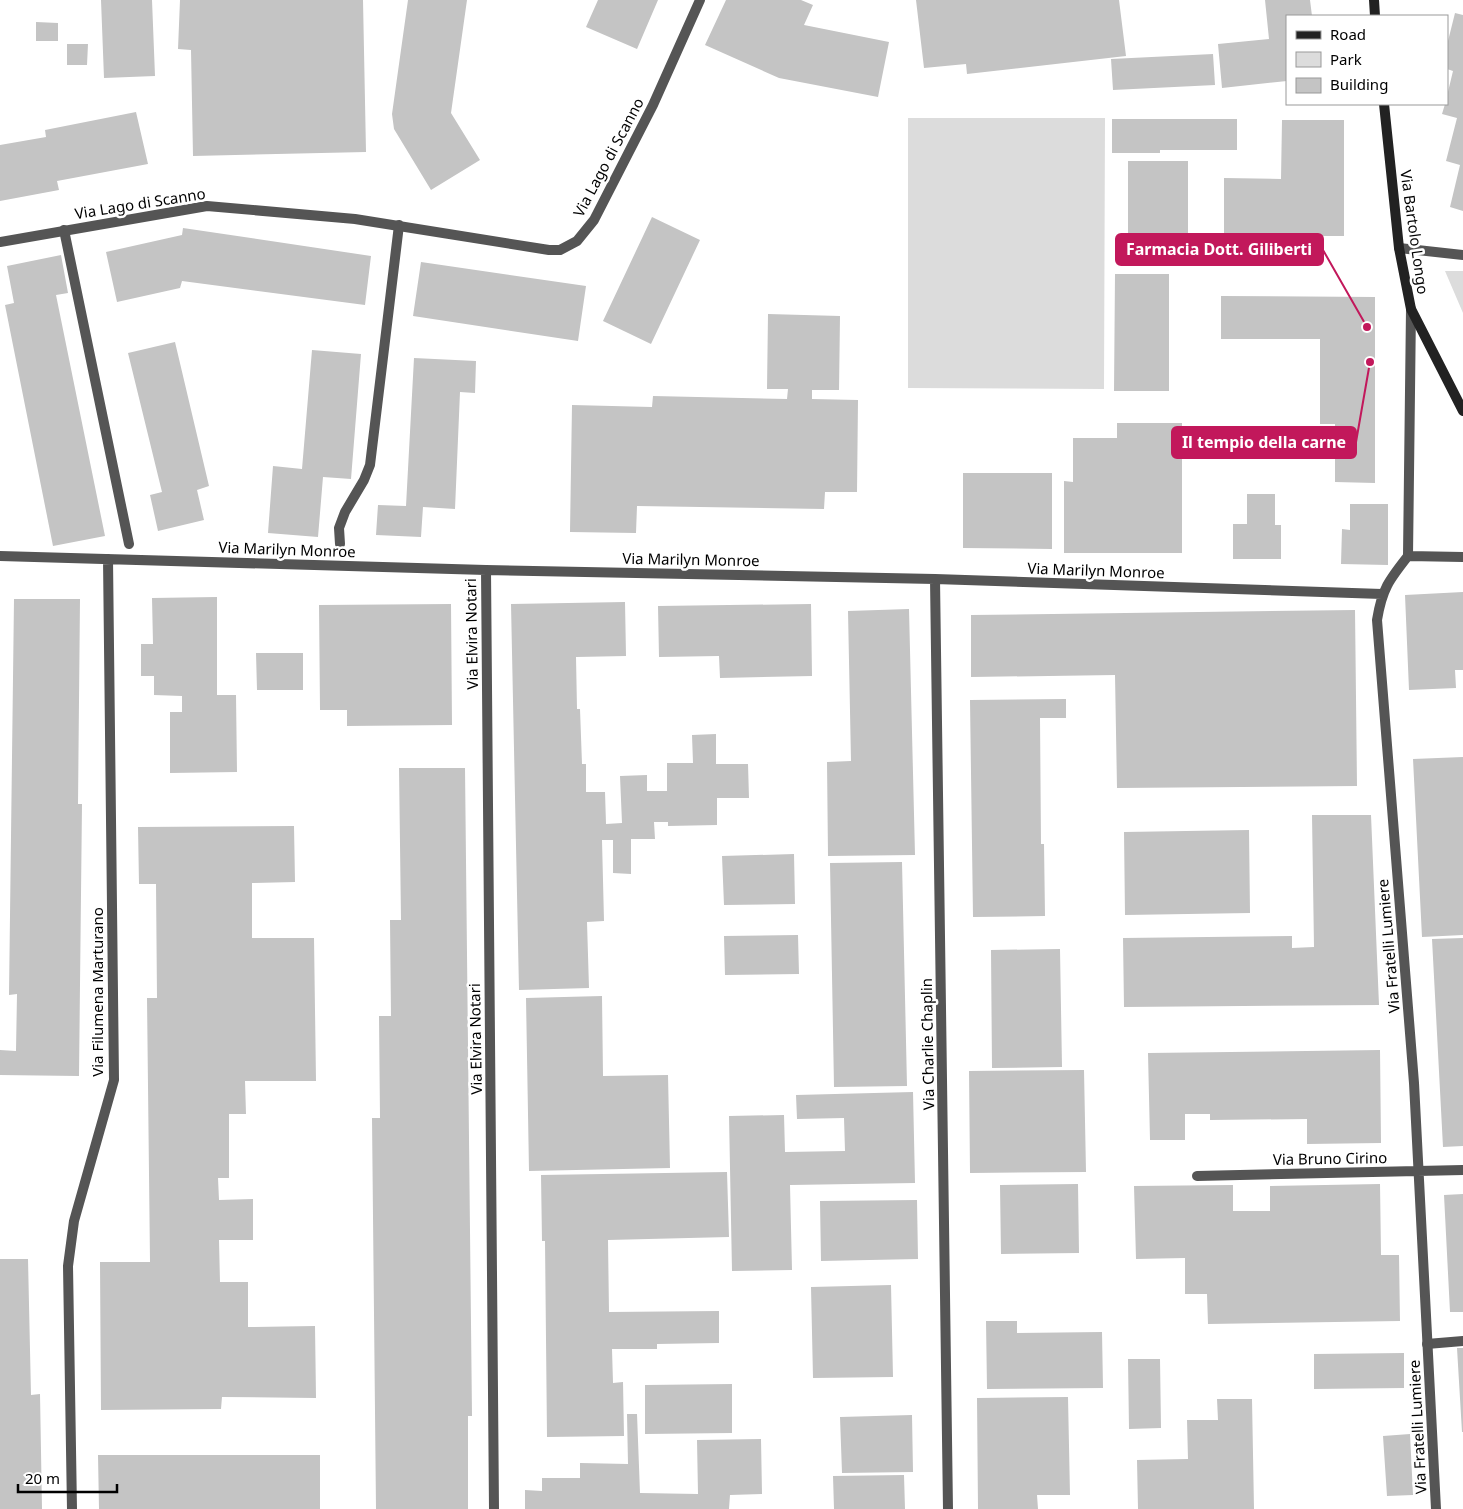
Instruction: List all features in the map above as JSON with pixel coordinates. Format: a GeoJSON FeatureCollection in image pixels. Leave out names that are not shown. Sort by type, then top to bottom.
{"type":"FeatureCollection","features":[{"type":"Feature","properties":{"kind":"street","name":"Via Lago di Scanno"},"geometry":{"type":"LineString","coordinates":[[0,242],[207,206],[346,218],[549,250],[560,250],[577,241],[594,220],[649,114],[700,0]]}},
{"type":"Feature","properties":{"kind":"street"},"geometry":{"type":"LineString","coordinates":[[1374,0],[1375,15]]}},
{"type":"Feature","properties":{"kind":"street","name":"Via Bartolo Longo"},"geometry":{"type":"LineString","coordinates":[[1384,105],[1399,248],[1411,309],[1463,412]]}},
{"type":"Feature","properties":{"kind":"street"},"geometry":{"type":"LineString","coordinates":[[340,544],[339,528],[345,512],[364,480],[370,465],[399,225]]}},
{"type":"Feature","properties":{"kind":"street","name":"Via Lago di Scanno"},"geometry":{"type":"LineString","coordinates":[[64,230],[129,544]]}},
{"type":"Feature","properties":{"kind":"street"},"geometry":{"type":"LineString","coordinates":[[1399,248],[1463,255]]}},
{"type":"Feature","properties":{"kind":"street"},"geometry":{"type":"LineString","coordinates":[[1411,309],[1408,556],[1463,557]]}},
{"type":"Feature","properties":{"kind":"street","name":"Via Marilyn Monroe"},"geometry":{"type":"LineString","coordinates":[[0,556],[486,570],[935,579],[1382,594]]}},
{"type":"Feature","properties":{"kind":"street","name":"Via Fratelli Lumiere"},"geometry":{"type":"LineString","coordinates":[[1408,556],[1392,576],[1382,594],[1377,620],[1414,1083],[1436,1509]]}},
{"type":"Feature","properties":{"kind":"street","name":"Via Filumena Marturano"},"geometry":{"type":"LineString","coordinates":[[72,1509],[68,1266],[74,1221],[114,1080],[108,560]]}},
{"type":"Feature","properties":{"kind":"street","name":"Via Elvira Notari"},"geometry":{"type":"LineString","coordinates":[[486,570],[494,1509]]}},
{"type":"Feature","properties":{"kind":"street","name":"Via Charlie Chaplin"},"geometry":{"type":"LineString","coordinates":[[935,579],[948,1509]]}},
{"type":"Feature","properties":{"kind":"street","name":"Via Bruno Cirino"},"geometry":{"type":"LineString","coordinates":[[1197,1176],[1463,1170]]}},
{"type":"Feature","properties":{"kind":"street","name":"Via Fratelli Lumiere"},"geometry":{"type":"LineString","coordinates":[[1427,1344],[1463,1341]]}},
{"type":"Feature","properties":{"kind":"green space"},"geometry":{"type":"Polygon","coordinates":[[[908,118],[1105,118],[1104,389],[908,388],[908,118]]]}},
{"type":"Feature","properties":{"kind":"green space"},"geometry":{"type":"Polygon","coordinates":[[[1445,271],[1463,271],[1463,313],[1445,271]]]}},
{"type":"Feature","properties":{"kind":"building"},"geometry":{"type":"Polygon","coordinates":[[[101,0],[152,0],[155,76],[104,78],[101,0]]]}},
{"type":"Feature","properties":{"kind":"building"},"geometry":{"type":"Polygon","coordinates":[[[180,0],[363,0],[366,152],[193,156],[191,50],[178,49],[180,0]]]}},
{"type":"Feature","properties":{"kind":"building"},"geometry":{"type":"Polygon","coordinates":[[[408,0],[467,0],[451,113],[480,160],[431,190],[394,129],[392,114],[408,0]]]}},
{"type":"Feature","properties":{"kind":"building"},"geometry":{"type":"Polygon","coordinates":[[[598,0],[658,0],[637,49],[586,27],[598,0]]]}},
{"type":"Feature","properties":{"kind":"building"},"geometry":{"type":"Polygon","coordinates":[[[726,0],[801,0],[813,5],[804,25],[889,42],[878,97],[779,78],[705,45],[726,0]]]}},
{"type":"Feature","properties":{"kind":"building"},"geometry":{"type":"Polygon","coordinates":[[[916,0],[1119,0],[1126,56],[967,74],[966,64],[924,68],[916,0]]]}},
{"type":"Feature","properties":{"kind":"building"},"geometry":{"type":"Polygon","coordinates":[[[1265,0],[1310,0],[1312,15],[1286,15],[1286,81],[1222,88],[1218,44],[1269,39],[1265,0]]]}},
{"type":"Feature","properties":{"kind":"building"},"geometry":{"type":"Polygon","coordinates":[[[1455,13],[1463,15],[1463,211],[1450,207],[1460,165],[1446,161],[1457,118],[1442,114],[1445,105],[1448,105],[1448,92],[1453,71],[1448,69],[1448,41],[1455,13]]]}},
{"type":"Feature","properties":{"kind":"building"},"geometry":{"type":"Polygon","coordinates":[[[36,22],[58,23],[58,41],[36,41],[36,22]]]}},
{"type":"Feature","properties":{"kind":"building"},"geometry":{"type":"Polygon","coordinates":[[[67,44],[88,44],[87,65],[67,65],[67,44]]]}},
{"type":"Feature","properties":{"kind":"building"},"geometry":{"type":"Polygon","coordinates":[[[1213,54],[1215,85],[1113,90],[1111,59],[1213,54]]]}},
{"type":"Feature","properties":{"kind":"building"},"geometry":{"type":"Polygon","coordinates":[[[136,112],[148,164],[57,181],[59,190],[0,201],[0,145],[46,137],[45,130],[136,112]]]}},
{"type":"Feature","properties":{"kind":"building"},"geometry":{"type":"Polygon","coordinates":[[[1112,119],[1237,119],[1237,150],[1160,150],[1160,153],[1112,153],[1112,119]]]}},
{"type":"Feature","properties":{"kind":"building"},"geometry":{"type":"Polygon","coordinates":[[[1282,120],[1344,120],[1344,236],[1224,236],[1224,178],[1281,179],[1282,120]]]}},
{"type":"Feature","properties":{"kind":"building"},"geometry":{"type":"Polygon","coordinates":[[[1128,161],[1188,161],[1188,235],[1128,235],[1128,161]]]}},
{"type":"Feature","properties":{"kind":"building"},"geometry":{"type":"Polygon","coordinates":[[[652,217],[700,240],[651,344],[603,321],[652,217]]]}},
{"type":"Feature","properties":{"kind":"building"},"geometry":{"type":"Polygon","coordinates":[[[183,228],[371,256],[365,305],[182,281],[180,288],[117,302],[106,252],[182,235],[183,228]]]}},
{"type":"Feature","properties":{"kind":"building"},"geometry":{"type":"Polygon","coordinates":[[[61,255],[68,293],[56,295],[105,536],[53,546],[5,305],[14,303],[7,266],[61,255]]]}},
{"type":"Feature","properties":{"kind":"building"},"geometry":{"type":"Polygon","coordinates":[[[421,262],[586,286],[578,341],[413,316],[421,262]]]}},
{"type":"Feature","properties":{"kind":"building"},"geometry":{"type":"Polygon","coordinates":[[[1115,274],[1169,274],[1169,391],[1114,391],[1115,274]]]}},
{"type":"Feature","properties":{"kind":"building"},"geometry":{"type":"Polygon","coordinates":[[[1221,296],[1375,297],[1375,483],[1335,482],[1335,424],[1320,424],[1320,339],[1221,339],[1221,296]]]}},
{"type":"Feature","properties":{"kind":"building"},"geometry":{"type":"Polygon","coordinates":[[[768,314],[840,316],[839,390],[812,390],[812,399],[858,400],[857,492],[825,492],[824,509],[637,506],[636,533],[570,532],[572,405],[652,407],[653,396],[787,399],[788,389],[767,389],[768,314]]]}},
{"type":"Feature","properties":{"kind":"building"},"geometry":{"type":"Polygon","coordinates":[[[175,342],[209,486],[197,490],[204,520],[158,531],[150,495],[162,492],[128,353],[175,342]]]}},
{"type":"Feature","properties":{"kind":"building"},"geometry":{"type":"Polygon","coordinates":[[[312,350],[361,354],[351,479],[323,477],[318,537],[268,533],[273,466],[302,469],[312,350]]]}},
{"type":"Feature","properties":{"kind":"building"},"geometry":{"type":"Polygon","coordinates":[[[414,358],[476,361],[475,393],[460,392],[455,509],[423,507],[421,537],[376,535],[378,505],[406,506],[414,358]]]}},
{"type":"Feature","properties":{"kind":"building"},"geometry":{"type":"Polygon","coordinates":[[[1117,423],[1182,423],[1182,553],[1064,553],[1064,481],[1073,482],[1073,438],[1117,438],[1117,423]]]}},
{"type":"Feature","properties":{"kind":"building"},"geometry":{"type":"Polygon","coordinates":[[[963,473],[1052,473],[1052,549],[963,548],[963,473]]]}},
{"type":"Feature","properties":{"kind":"building"},"geometry":{"type":"Polygon","coordinates":[[[1247,494],[1275,494],[1275,525],[1281,525],[1281,559],[1233,559],[1233,524],[1247,524],[1247,494]]]}},
{"type":"Feature","properties":{"kind":"building"},"geometry":{"type":"Polygon","coordinates":[[[1350,504],[1388,504],[1388,565],[1341,564],[1342,529],[1350,530],[1350,504]]]}},
{"type":"Feature","properties":{"kind":"building"},"geometry":{"type":"Polygon","coordinates":[[[1463,592],[1463,670],[1455,670],[1456,688],[1409,690],[1405,595],[1463,592]]]}},
{"type":"Feature","properties":{"kind":"building"},"geometry":{"type":"Polygon","coordinates":[[[217,597],[217,695],[236,695],[237,772],[170,773],[170,712],[182,712],[182,696],[154,695],[154,676],[141,676],[141,644],[153,644],[152,598],[217,597]]]}},
{"type":"Feature","properties":{"kind":"building"},"geometry":{"type":"Polygon","coordinates":[[[14,599],[80,599],[78,804],[82,804],[79,1076],[0,1075],[0,1050],[16,1051],[17,994],[9,995],[14,599]]]}},
{"type":"Feature","properties":{"kind":"building"},"geometry":{"type":"Polygon","coordinates":[[[625,602],[626,656],[576,657],[577,709],[580,709],[582,764],[586,764],[586,792],[605,792],[606,824],[622,823],[620,776],[647,775],[647,791],[667,791],[667,763],[693,763],[692,735],[716,734],[716,764],[748,764],[749,798],[717,798],[717,825],[668,826],[668,822],[654,822],[655,839],[631,839],[631,874],[613,873],[613,840],[602,840],[604,921],[587,922],[589,988],[519,990],[511,604],[625,602]]]}},
{"type":"Feature","properties":{"kind":"building"},"geometry":{"type":"Polygon","coordinates":[[[451,604],[452,725],[347,726],[347,710],[320,710],[319,605],[451,604]]]}},
{"type":"Feature","properties":{"kind":"building"},"geometry":{"type":"Polygon","coordinates":[[[811,604],[812,676],[720,678],[719,656],[659,657],[658,606],[811,604]]]}},
{"type":"Feature","properties":{"kind":"building"},"geometry":{"type":"Polygon","coordinates":[[[909,609],[915,855],[828,856],[827,762],[851,761],[848,611],[909,609]]]}},
{"type":"Feature","properties":{"kind":"building"},"geometry":{"type":"Polygon","coordinates":[[[1355,610],[1357,786],[1117,788],[1115,675],[971,677],[971,615],[1355,610]]]}},
{"type":"Feature","properties":{"kind":"building"},"geometry":{"type":"Polygon","coordinates":[[[256,653],[303,653],[303,690],[257,690],[256,653]]]}},
{"type":"Feature","properties":{"kind":"building"},"geometry":{"type":"Polygon","coordinates":[[[1066,699],[1066,718],[1040,718],[1041,844],[1044,844],[1045,916],[973,917],[970,700],[1066,699]]]}},
{"type":"Feature","properties":{"kind":"building"},"geometry":{"type":"Polygon","coordinates":[[[1463,757],[1463,935],[1422,937],[1413,759],[1463,757]]]}},
{"type":"Feature","properties":{"kind":"building"},"geometry":{"type":"Polygon","coordinates":[[[399,768],[465,768],[472,1416],[468,1416],[468,1509],[376,1509],[372,1118],[380,1118],[379,1016],[391,1016],[390,920],[401,920],[399,768]]]}},
{"type":"Feature","properties":{"kind":"building"},"geometry":{"type":"Polygon","coordinates":[[[1312,815],[1371,815],[1379,1005],[1124,1007],[1123,938],[1292,936],[1292,948],[1314,947],[1312,815]]]}},
{"type":"Feature","properties":{"kind":"building"},"geometry":{"type":"Polygon","coordinates":[[[294,826],[295,882],[252,883],[252,938],[314,938],[316,1081],[245,1081],[246,1114],[229,1114],[229,1178],[218,1178],[219,1200],[253,1199],[253,1240],[219,1240],[220,1282],[248,1282],[248,1327],[315,1326],[316,1398],[222,1397],[221,1409],[101,1410],[100,1262],[150,1262],[147,998],[157,998],[156,884],[139,884],[138,827],[294,826]]]}},
{"type":"Feature","properties":{"kind":"building"},"geometry":{"type":"Polygon","coordinates":[[[1249,830],[1250,913],[1125,915],[1124,832],[1249,830]]]}},
{"type":"Feature","properties":{"kind":"building"},"geometry":{"type":"Polygon","coordinates":[[[794,854],[795,904],[724,905],[722,856],[794,854]]]}},
{"type":"Feature","properties":{"kind":"building"},"geometry":{"type":"Polygon","coordinates":[[[902,862],[907,1086],[834,1087],[830,863],[902,862]]]}},
{"type":"Feature","properties":{"kind":"building"},"geometry":{"type":"Polygon","coordinates":[[[798,935],[799,974],[725,975],[724,936],[798,935]]]}},
{"type":"Feature","properties":{"kind":"building"},"geometry":{"type":"Polygon","coordinates":[[[1463,938],[1463,1146],[1443,1147],[1432,939],[1463,938]]]}},
{"type":"Feature","properties":{"kind":"building"},"geometry":{"type":"Polygon","coordinates":[[[1060,949],[1062,1067],[992,1068],[991,950],[1060,949]]]}},
{"type":"Feature","properties":{"kind":"building"},"geometry":{"type":"Polygon","coordinates":[[[602,996],[603,1076],[668,1075],[670,1168],[529,1171],[526,998],[602,996]]]}},
{"type":"Feature","properties":{"kind":"building"},"geometry":{"type":"Polygon","coordinates":[[[1380,1050],[1381,1143],[1307,1144],[1307,1119],[1210,1120],[1210,1114],[1185,1114],[1185,1140],[1150,1140],[1148,1053],[1380,1050]]]}},
{"type":"Feature","properties":{"kind":"building"},"geometry":{"type":"Polygon","coordinates":[[[1084,1070],[1086,1172],[970,1173],[969,1071],[1084,1070]]]}},
{"type":"Feature","properties":{"kind":"building"},"geometry":{"type":"Polygon","coordinates":[[[913,1092],[915,1183],[790,1185],[792,1270],[732,1271],[729,1116],[784,1115],[785,1152],[845,1151],[844,1118],[797,1119],[796,1095],[913,1092]]]}},
{"type":"Feature","properties":{"kind":"building"},"geometry":{"type":"Polygon","coordinates":[[[727,1172],[729,1237],[608,1240],[609,1312],[719,1311],[719,1343],[657,1344],[657,1349],[612,1349],[613,1383],[623,1382],[624,1436],[547,1437],[545,1241],[542,1241],[541,1175],[727,1172]]]}},
{"type":"Feature","properties":{"kind":"building"},"geometry":{"type":"Polygon","coordinates":[[[1078,1184],[1079,1253],[1001,1254],[1000,1185],[1078,1184]]]}},
{"type":"Feature","properties":{"kind":"building"},"geometry":{"type":"Polygon","coordinates":[[[1380,1184],[1381,1255],[1399,1255],[1400,1321],[1208,1324],[1207,1294],[1185,1294],[1185,1258],[1136,1259],[1134,1186],[1233,1185],[1233,1211],[1270,1211],[1270,1186],[1380,1184]]]}},
{"type":"Feature","properties":{"kind":"building"},"geometry":{"type":"Polygon","coordinates":[[[1463,1194],[1463,1312],[1450,1312],[1444,1195],[1463,1194]]]}},
{"type":"Feature","properties":{"kind":"building"},"geometry":{"type":"Polygon","coordinates":[[[917,1200],[918,1259],[821,1261],[820,1201],[917,1200]]]}},
{"type":"Feature","properties":{"kind":"building"},"geometry":{"type":"Polygon","coordinates":[[[0,1259],[28,1259],[31,1395],[40,1394],[42,1509],[0,1509],[0,1259]]]}},
{"type":"Feature","properties":{"kind":"building"},"geometry":{"type":"Polygon","coordinates":[[[891,1285],[893,1377],[813,1378],[811,1287],[891,1285]]]}},
{"type":"Feature","properties":{"kind":"building"},"geometry":{"type":"Polygon","coordinates":[[[986,1321],[1017,1321],[1017,1333],[1102,1332],[1103,1388],[987,1389],[986,1321]]]}},
{"type":"Feature","properties":{"kind":"building"},"geometry":{"type":"Polygon","coordinates":[[[1457,1348],[1463,1348],[1463,1432],[1462,1432],[1457,1348]]]}},
{"type":"Feature","properties":{"kind":"building"},"geometry":{"type":"Polygon","coordinates":[[[1404,1353],[1404,1388],[1314,1389],[1314,1354],[1404,1353]]]}},
{"type":"Feature","properties":{"kind":"building"},"geometry":{"type":"Polygon","coordinates":[[[1128,1359],[1160,1359],[1161,1428],[1129,1429],[1128,1359]]]}},
{"type":"Feature","properties":{"kind":"building"},"geometry":{"type":"Polygon","coordinates":[[[732,1384],[732,1433],[645,1434],[645,1385],[732,1384]]]}},
{"type":"Feature","properties":{"kind":"building"},"geometry":{"type":"Polygon","coordinates":[[[1068,1397],[1070,1495],[1037,1495],[1038,1509],[978,1509],[977,1398],[1068,1397]]]}},
{"type":"Feature","properties":{"kind":"building"},"geometry":{"type":"Polygon","coordinates":[[[1217,1399],[1252,1399],[1254,1509],[1138,1509],[1137,1460],[1188,1459],[1187,1420],[1218,1420],[1217,1399]]]}},
{"type":"Feature","properties":{"kind":"building"},"geometry":{"type":"Polygon","coordinates":[[[627,1414],[637,1414],[640,1493],[698,1494],[697,1440],[761,1439],[762,1494],[730,1495],[729,1509],[525,1509],[525,1490],[542,1491],[542,1478],[580,1478],[580,1463],[628,1464],[627,1414]]]}},
{"type":"Feature","properties":{"kind":"building"},"geometry":{"type":"Polygon","coordinates":[[[912,1415],[913,1472],[842,1473],[840,1417],[912,1415]]]}},
{"type":"Feature","properties":{"kind":"building"},"geometry":{"type":"Polygon","coordinates":[[[1410,1434],[1413,1495],[1387,1496],[1383,1436],[1410,1434]]]}},
{"type":"Feature","properties":{"kind":"building"},"geometry":{"type":"Polygon","coordinates":[[[98,1455],[320,1455],[320,1509],[99,1509],[98,1455]]]}},
{"type":"Feature","properties":{"kind":"building"},"geometry":{"type":"Polygon","coordinates":[[[904,1475],[905,1509],[834,1509],[833,1476],[904,1475]]]}},
{"type":"Feature","properties":{"kind":"place","name":"Farmacia Dott. Giliberti"},"geometry":{"type":"Point","coordinates":[1367,327]}},
{"type":"Feature","properties":{"kind":"place","name":"Il tempio della carne"},"geometry":{"type":"Point","coordinates":[1370,362]}}]}
